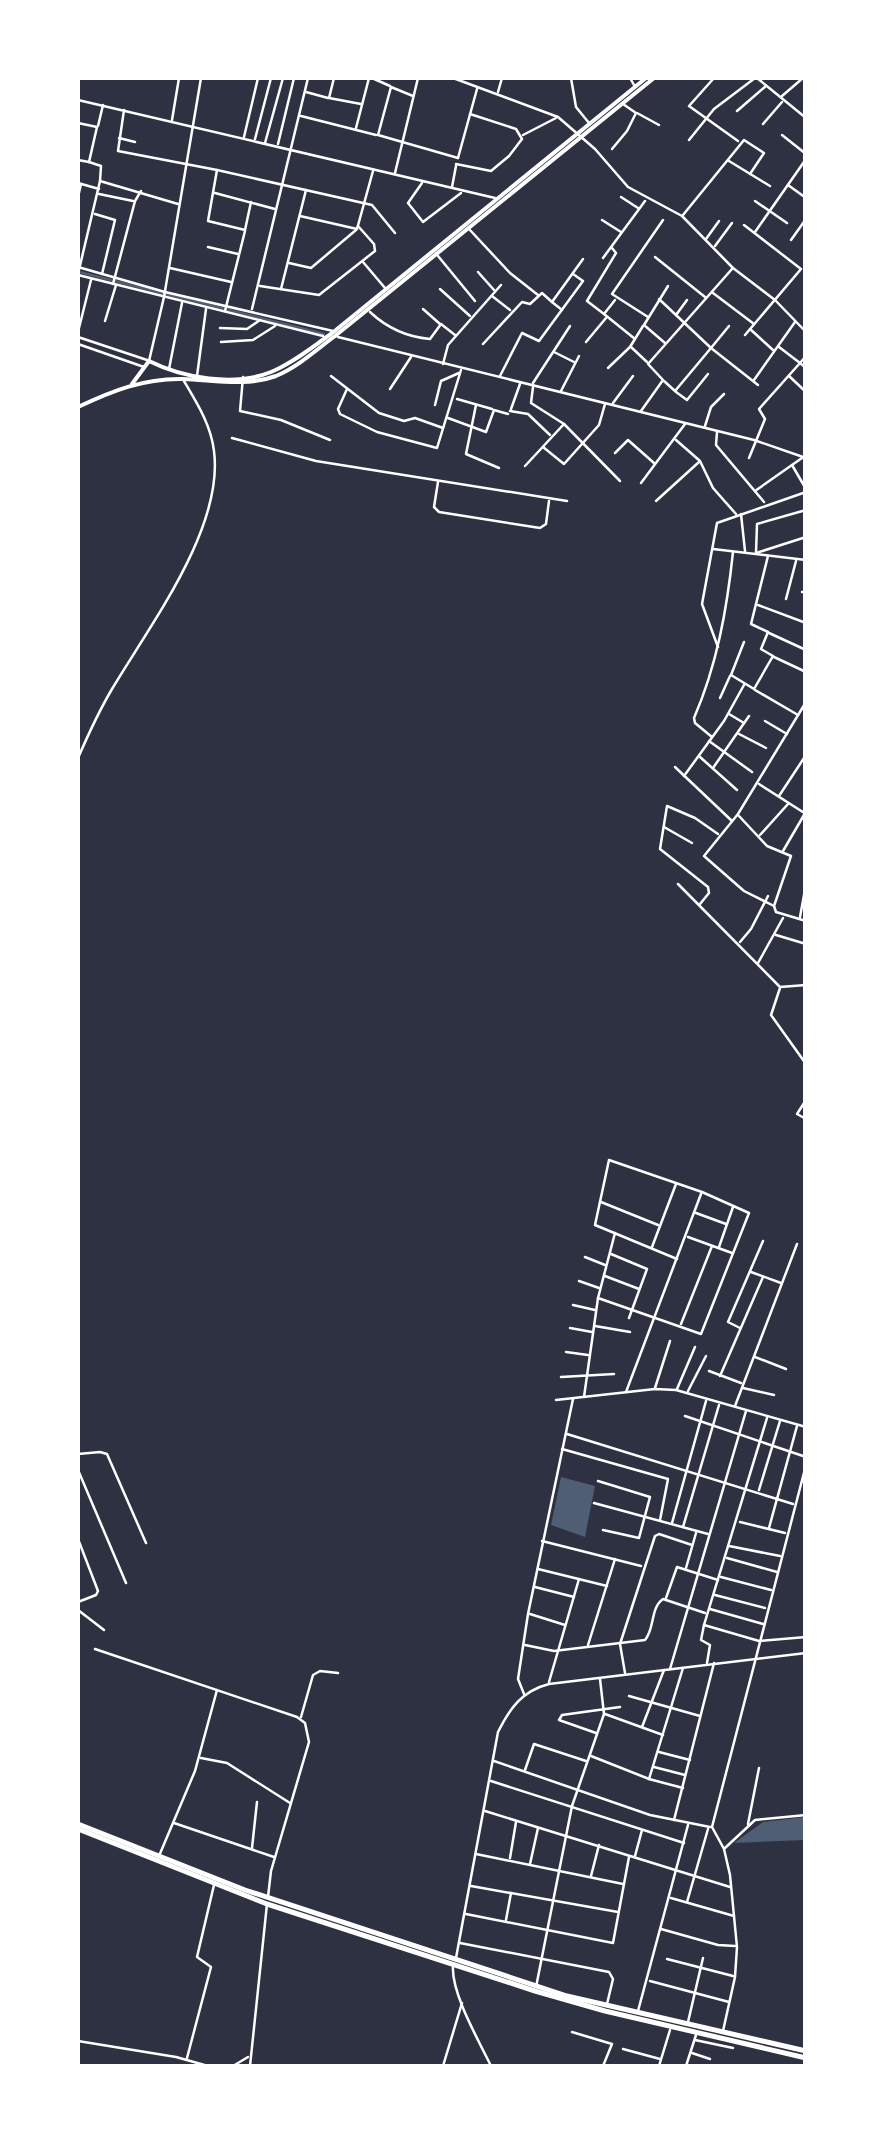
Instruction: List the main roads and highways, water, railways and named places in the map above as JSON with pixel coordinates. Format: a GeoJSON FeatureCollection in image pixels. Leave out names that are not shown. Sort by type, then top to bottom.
{"type":"FeatureCollection","features":[{"type":"Feature","properties":{"kind":"highway"},"geometry":{"type":"LineString","coordinates":[[78,1827],[268,1901]]}},
{"type":"Feature","properties":{"kind":"highway"},"geometry":{"type":"LineString","coordinates":[[78,1827],[214,1884],[536,1988],[671,2026],[806,2054]]}},
{"type":"Feature","properties":{"kind":"highway"},"geometry":{"type":"LineString","coordinates":[[536,1988],[723,2035]]}},
{"type":"Feature","properties":{"kind":"main road"},"geometry":{"type":"LineString","coordinates":[[578,136],[646,78]]}},
{"type":"Feature","properties":{"kind":"main road"},"geometry":{"type":"LineString","coordinates":[[78,407],[132,384],[183,377],[243,379],[268,373],[335,334],[386,288],[654,78]]}},
{"type":"Feature","properties":{"kind":"main road"},"geometry":{"type":"LineString","coordinates":[[132,384],[149,361],[183,377],[278,376],[437,254],[500,200]]}},
{"type":"Feature","properties":{"kind":"water"},"geometry":{"type":"Polygon","coordinates":[[[561,1477],[595,1486],[585,1537],[551,1525],[561,1477]]]}},
{"type":"Feature","properties":{"kind":"water"},"geometry":{"type":"Polygon","coordinates":[[[805,1817],[805,1840],[734,1843],[763,1822],[805,1817]]]}},
{"type":"Feature","properties":{"kind":"waterway"},"geometry":{"type":"LineString","coordinates":[[79,272],[324,334]]}}]}
